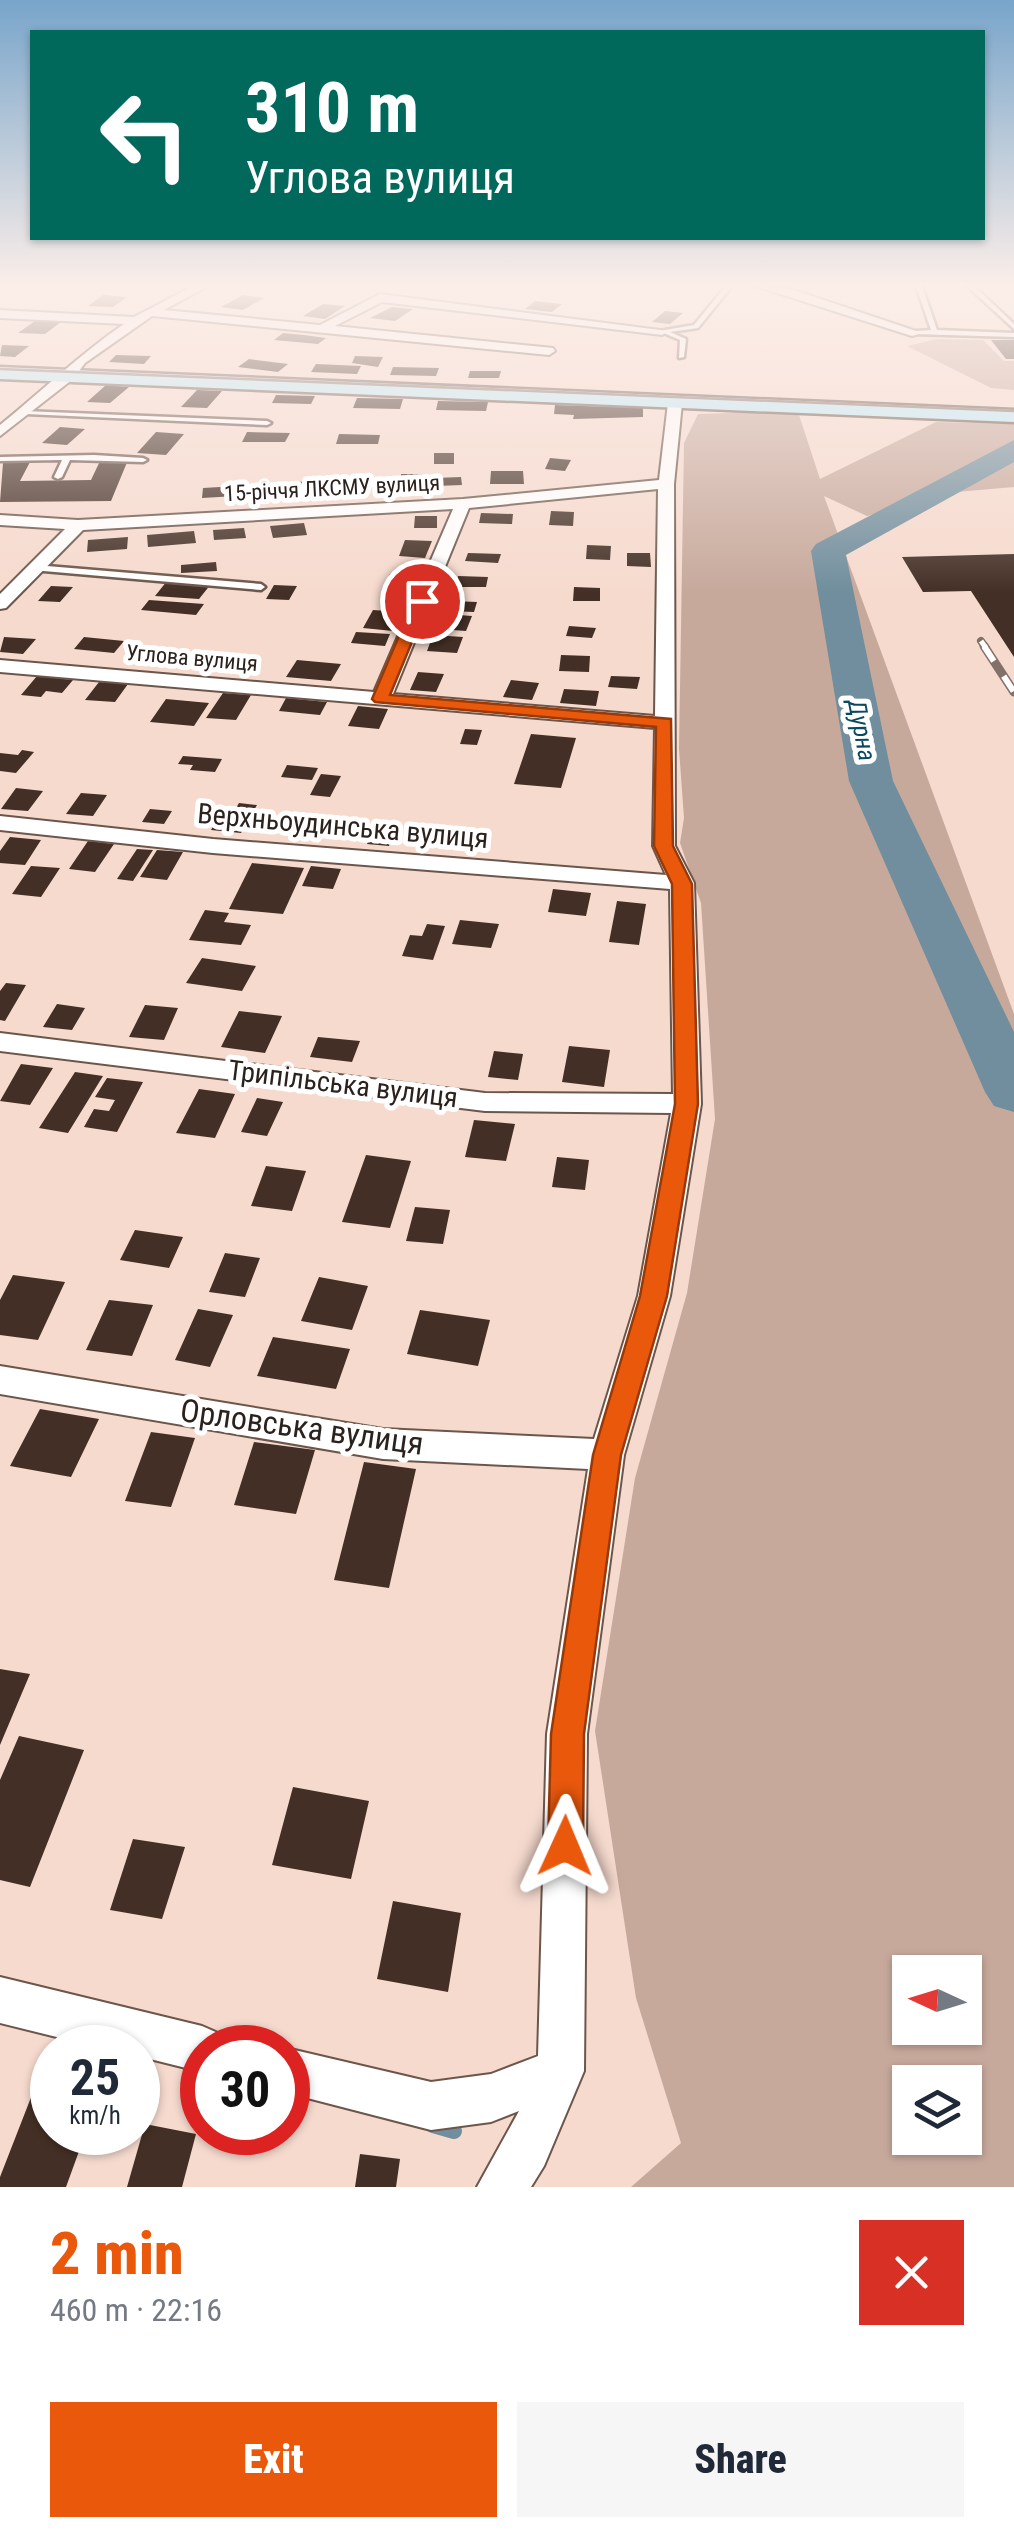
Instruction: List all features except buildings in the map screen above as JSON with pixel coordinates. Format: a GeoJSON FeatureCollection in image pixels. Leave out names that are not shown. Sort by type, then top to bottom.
{"type":"FeatureCollection","features":[{"type":"Feature","properties":{"kind":"main road"},"geometry":{"type":"LineString","coordinates":[[384,388],[1014,416]]}},
{"type":"Feature","properties":{"kind":"main road"},"geometry":{"type":"LineString","coordinates":[[530,388],[1014,405]]}},
{"type":"Feature","properties":{"kind":"street"},"geometry":{"type":"LineString","coordinates":[[0,432],[54,388]]}},
{"type":"Feature","properties":{"kind":"street"},"geometry":{"type":"LineString","coordinates":[[502,2187],[528,2149],[561,2071],[567,1734],[607,1455],[654,1296],[687,1104],[682,884],[664,846],[666,484],[675,403]]}},
{"type":"Feature","properties":{"kind":"street","name":"15-річчя ЛКСМУ вулиця"},"geometry":{"type":"LineString","coordinates":[[0,521],[78,525],[463,504],[666,484]]}},
{"type":"Feature","properties":{"kind":"street"},"geometry":{"type":"LineString","coordinates":[[380,699],[463,504]]}},
{"type":"Feature","properties":{"kind":"street"},"geometry":{"type":"LineString","coordinates":[[0,521],[52,551]]}},
{"type":"Feature","properties":{"kind":"street"},"geometry":{"type":"LineString","coordinates":[[0,604],[78,525]]}},
{"type":"Feature","properties":{"kind":"street","name":"Углова вулиця"},"geometry":{"type":"LineString","coordinates":[[0,666],[665,723]]}},
{"type":"Feature","properties":{"kind":"street","name":"Верхньоудинська вулиця"},"geometry":{"type":"LineString","coordinates":[[0,823],[213,846],[682,884]]}},
{"type":"Feature","properties":{"kind":"street","name":"Трипільська вулиця"},"geometry":{"type":"LineString","coordinates":[[0,1042],[484,1102],[687,1104]]}},
{"type":"Feature","properties":{"kind":"street","name":"Орловська вулиця"},"geometry":{"type":"LineString","coordinates":[[0,1380],[383,1444],[607,1455]]}},
{"type":"Feature","properties":{"kind":"street"},"geometry":{"type":"LineString","coordinates":[[0,2000],[180,2044]]}},
{"type":"Feature","properties":{"kind":"street"},"geometry":{"type":"LineString","coordinates":[[310,2076],[431,2106],[491,2098],[561,2071]]}},
{"type":"Feature","properties":{"kind":"lane"},"geometry":{"type":"LineString","coordinates":[[26,412],[267,423]]}},
{"type":"Feature","properties":{"kind":"lane"},"geometry":{"type":"LineString","coordinates":[[58,477],[67,458]]}},
{"type":"Feature","properties":{"kind":"lane"},"geometry":{"type":"LineString","coordinates":[[0,459],[143,460]]}},
{"type":"Feature","properties":{"kind":"lane"},"geometry":{"type":"LineString","coordinates":[[35,568],[260,587]]}},
{"type":"Feature","properties":{"kind":"shaded area"},"geometry":{"type":"Polygon","coordinates":[[[698,414],[799,415],[820,479],[936,422],[1014,424],[1014,487],[956,492],[867,516],[824,496],[1014,1014],[1014,2187],[631,2187],[681,2143],[636,1998],[595,1731],[635,1478],[687,1293],[715,1119],[701,903],[680,843],[684,818],[679,749],[684,443],[698,414]]]}},
{"type":"Feature","properties":{"kind":"waterway","name":"Дурна"},"geometry":{"type":"LineString","coordinates":[[1014,449],[828,551],[871,781],[1014,1092]]}},
{"type":"Feature","properties":{"kind":"waterway"},"geometry":{"type":"LineString","coordinates":[[433,2125],[454,2131]]}},
{"type":"Feature","properties":{"kind":"tram line"},"geometry":{"type":"LineString","coordinates":[[460,388],[1014,411]]}},
{"type":"Feature","properties":{"kind":"railway"},"geometry":{"type":"LineString","coordinates":[[981,641],[986,648]]}},
{"type":"Feature","properties":{"kind":"railway"},"geometry":{"type":"LineString","coordinates":[[984,646],[1014,692]]}},
{"type":"Feature","properties":{"kind":"route"},"geometry":{"type":"LineString","coordinates":[[422,601],[380,699],[665,723],[664,846],[682,884],[687,1104],[654,1296],[607,1455],[567,1734],[565,1846]]}}]}
